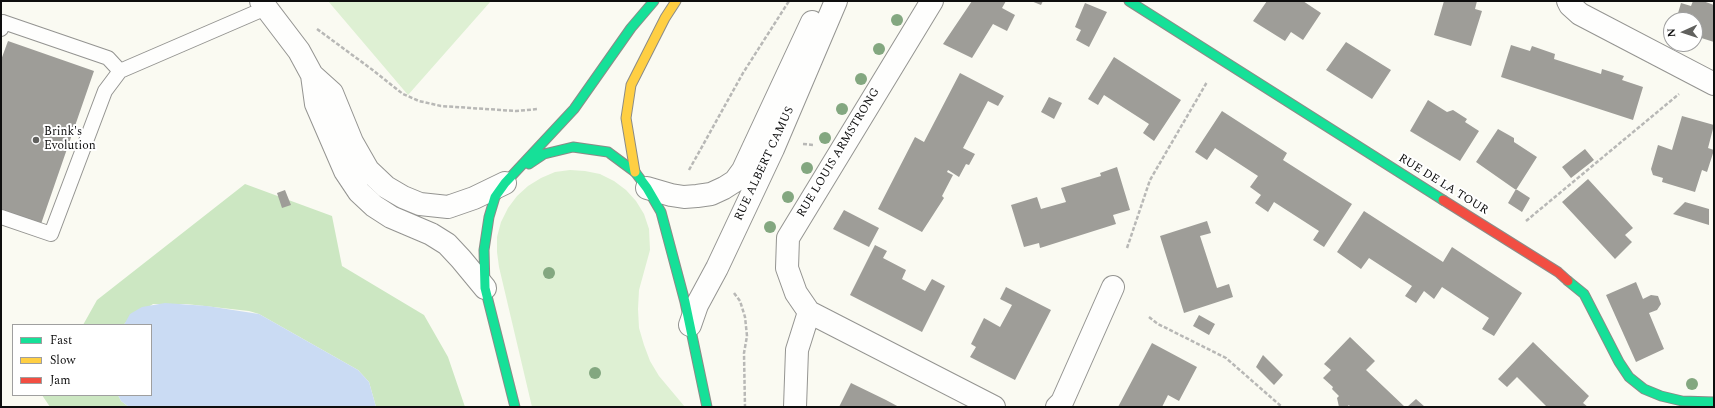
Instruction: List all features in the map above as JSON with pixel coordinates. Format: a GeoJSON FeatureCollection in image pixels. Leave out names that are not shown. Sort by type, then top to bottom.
{"type":"FeatureCollection","features":[{"type":"Feature","properties":{"kind":"main road"},"geometry":{"type":"LineString","coordinates":[[515,407],[500,340],[485,288],[484,250],[489,217],[495,197],[574,109],[631,28],[654,1]]}},
{"type":"Feature","properties":{"kind":"main road"},"geometry":{"type":"LineString","coordinates":[[641,180],[626,118],[631,85],[665,18],[676,1]]}},
{"type":"Feature","properties":{"kind":"main road","name":"RUE DE LA TOUR"},"geometry":{"type":"LineString","coordinates":[[1129,1],[1558,272],[1584,294],[1619,362],[1629,377],[1644,389],[1682,401],[1714,402]]}},
{"type":"Feature","properties":{"kind":"main road"},"geometry":{"type":"LineString","coordinates":[[511,178],[544,154],[573,147],[608,152],[641,180],[661,212],[690,325],[707,407]]}},
{"type":"Feature","properties":{"kind":"street","name":"RUE ALBERT CAMUS"},"geometry":{"type":"LineString","coordinates":[[641,180],[671,195],[684,197],[711,194],[735,181],[743,170],[821,1]]}},
{"type":"Feature","properties":{"kind":"street","name":"RUE ALBERT CAMUS"},"geometry":{"type":"LineString","coordinates":[[690,325],[697,305],[717,268],[773,149],[836,1]]}},
{"type":"Feature","properties":{"kind":"street","name":"RUE LOUIS ARMSTRONG"},"geometry":{"type":"LineString","coordinates":[[932,1],[788,238],[787,268],[796,293],[809,312],[994,407]]}},
{"type":"Feature","properties":{"kind":"street"},"geometry":{"type":"LineString","coordinates":[[1568,1],[1570,5],[1580,14],[1714,84]]}},
{"type":"Feature","properties":{"kind":"street"},"geometry":{"type":"LineString","coordinates":[[263,4],[299,51],[312,74],[332,93],[352,142],[368,170],[386,187],[403,197],[420,204],[448,207],[474,198],[511,178]]}},
{"type":"Feature","properties":{"kind":"street"},"geometry":{"type":"LineString","coordinates":[[312,74],[316,104],[345,171],[358,192],[374,206],[391,217],[431,234],[447,244],[485,288]]}},
{"type":"Feature","properties":{"kind":"street"},"geometry":{"type":"LineString","coordinates":[[1057,407],[1062,402],[1113,287]]}},
{"type":"Feature","properties":{"kind":"street"},"geometry":{"type":"LineString","coordinates":[[795,407],[797,350],[809,312]]}},
{"type":"Feature","properties":{"kind":"lane"},"geometry":{"type":"LineString","coordinates":[[1,217],[51,234],[105,91],[120,71],[263,4]]}},
{"type":"Feature","properties":{"kind":"lane"},"geometry":{"type":"LineString","coordinates":[[1,29],[3,22],[108,58],[120,71]]}},
{"type":"Feature","properties":{"kind":"path"},"geometry":{"type":"LineString","coordinates":[[689,170],[743,73],[790,1]]}},
{"type":"Feature","properties":{"kind":"path"},"geometry":{"type":"LineString","coordinates":[[314,27],[331,38],[403,94],[419,101],[441,106],[516,111],[541,108]]}},
{"type":"Feature","properties":{"kind":"path"},"geometry":{"type":"LineString","coordinates":[[1127,248],[1150,180],[1208,81]]}},
{"type":"Feature","properties":{"kind":"path"},"geometry":{"type":"LineString","coordinates":[[1524,223],[1681,91]]}},
{"type":"Feature","properties":{"kind":"path"},"geometry":{"type":"LineString","coordinates":[[733,292],[740,301],[745,316],[747,336],[744,353],[745,407]]}},
{"type":"Feature","properties":{"kind":"path"},"geometry":{"type":"LineString","coordinates":[[1149,317],[1158,324],[1226,358],[1282,407]]}},
{"type":"Feature","properties":{"kind":"green space"},"geometry":{"type":"Polygon","coordinates":[[[328,1],[491,1],[408,95],[328,1]]]}},
{"type":"Feature","properties":{"kind":"green space"},"geometry":{"type":"Polygon","coordinates":[[[570,170],[600,174],[614,181],[626,190],[636,201],[644,214],[649,229],[650,250],[639,290],[639,328],[650,361],[659,376],[685,407],[532,407],[499,267],[497,237],[501,222],[508,208],[517,196],[528,186],[541,178],[555,172],[570,170]]]}},
{"type":"Feature","properties":{"kind":"green space"},"geometry":{"type":"Polygon","coordinates":[[[245,184],[332,216],[342,266],[424,315],[448,357],[465,407],[376,407],[369,382],[358,370],[259,314],[249,311],[186,304],[153,304],[124,324],[84,324],[97,300],[245,184]]]}},
{"type":"Feature","properties":{"kind":"green space"},"geometry":{"type":"Polygon","coordinates":[[[43,396],[118,396],[121,401],[129,407],[50,407],[43,396]]]}},
{"type":"Feature","properties":{"kind":"water"},"geometry":{"type":"Polygon","coordinates":[[[165,303],[207,306],[259,314],[358,370],[369,382],[376,407],[129,407],[121,401],[118,396],[152,396],[152,324],[125,324],[130,314],[142,307],[165,303]]]}},
{"type":"Feature","properties":{"kind":"building"},"geometry":{"type":"Polygon","coordinates":[[[972,1],[1006,1],[1002,8],[1015,15],[1007,31],[993,24],[972,58],[943,44],[972,1]]]}},
{"type":"Feature","properties":{"kind":"building"},"geometry":{"type":"Polygon","coordinates":[[[1031,1],[1043,1],[1041,5],[1031,1]]]}},
{"type":"Feature","properties":{"kind":"building"},"geometry":{"type":"Polygon","coordinates":[[[1267,1],[1303,1],[1321,13],[1303,40],[1291,32],[1285,41],[1253,21],[1267,1]]]}},
{"type":"Feature","properties":{"kind":"building"},"geometry":{"type":"Polygon","coordinates":[[[1444,1],[1477,1],[1475,9],[1482,11],[1471,46],[1434,35],[1444,1]]]}},
{"type":"Feature","properties":{"kind":"building"},"geometry":{"type":"Polygon","coordinates":[[[1693,1],[1703,1],[1714,5],[1714,42],[1703,39],[1703,12],[1678,12],[1681,3],[1691,6],[1693,1]]]}},
{"type":"Feature","properties":{"kind":"building"},"geometry":{"type":"Polygon","coordinates":[[[1085,3],[1107,12],[1089,47],[1076,40],[1081,30],[1075,27],[1085,3]]]}},
{"type":"Feature","properties":{"kind":"building","name":"Brink's Evolution"},"geometry":{"type":"Polygon","coordinates":[[[8,41],[94,71],[41,224],[1,210],[1,60],[8,41]]]}},
{"type":"Feature","properties":{"kind":"building"},"geometry":{"type":"Polygon","coordinates":[[[1346,42],[1391,70],[1372,99],[1326,70],[1346,42]]]}},
{"type":"Feature","properties":{"kind":"building"},"geometry":{"type":"Polygon","coordinates":[[[1511,45],[1530,51],[1532,46],[1555,54],[1554,59],[1601,74],[1602,69],[1624,76],[1622,80],[1643,87],[1633,120],[1501,77],[1511,45]]]}},
{"type":"Feature","properties":{"kind":"building"},"geometry":{"type":"Polygon","coordinates":[[[1114,57],[1181,100],[1154,141],[1143,133],[1149,124],[1104,95],[1098,105],[1088,99],[1114,57]]]}},
{"type":"Feature","properties":{"kind":"building"},"geometry":{"type":"Polygon","coordinates":[[[960,73],[1004,96],[998,106],[988,101],[963,148],[975,154],[969,165],[966,164],[959,177],[948,170],[947,172],[953,175],[942,196],[944,198],[922,232],[878,209],[915,137],[924,142],[960,73]]]}},
{"type":"Feature","properties":{"kind":"building"},"geometry":{"type":"Polygon","coordinates":[[[1049,97],[1062,103],[1054,119],[1041,112],[1049,97]]]}},
{"type":"Feature","properties":{"kind":"building"},"geometry":{"type":"Polygon","coordinates":[[[1428,100],[1447,112],[1453,110],[1467,119],[1465,122],[1479,131],[1460,161],[1410,131],[1428,100]]]}},
{"type":"Feature","properties":{"kind":"building"},"geometry":{"type":"Polygon","coordinates":[[[1222,111],[1287,153],[1283,160],[1352,204],[1324,247],[1313,240],[1319,231],[1274,202],[1268,212],[1255,203],[1261,195],[1250,187],[1258,176],[1215,148],[1207,160],[1195,152],[1222,111]]]}},
{"type":"Feature","properties":{"kind":"building"},"geometry":{"type":"Polygon","coordinates":[[[1682,116],[1714,125],[1708,148],[1714,150],[1707,172],[1702,170],[1695,192],[1662,182],[1663,178],[1653,175],[1651,169],[1658,145],[1672,150],[1682,116]]]}},
{"type":"Feature","properties":{"kind":"building"},"geometry":{"type":"Polygon","coordinates":[[[1498,129],[1514,138],[1514,142],[1537,157],[1516,190],[1476,162],[1498,129]]]}},
{"type":"Feature","properties":{"kind":"building"},"geometry":{"type":"Polygon","coordinates":[[[1585,149],[1594,160],[1571,178],[1562,167],[1585,149]]]}},
{"type":"Feature","properties":{"kind":"building"},"geometry":{"type":"Polygon","coordinates":[[[1117,167],[1130,210],[1113,215],[1116,224],[1040,248],[1039,243],[1024,247],[1011,205],[1037,197],[1041,209],[1066,202],[1061,188],[1101,176],[1100,173],[1117,167]]]}},
{"type":"Feature","properties":{"kind":"building"},"geometry":{"type":"Polygon","coordinates":[[[1588,179],[1633,228],[1625,235],[1632,242],[1615,259],[1562,202],[1588,179]]]}},
{"type":"Feature","properties":{"kind":"building"},"geometry":{"type":"Polygon","coordinates":[[[1516,189],[1530,198],[1522,212],[1508,203],[1516,189]]]}},
{"type":"Feature","properties":{"kind":"building"},"geometry":{"type":"Polygon","coordinates":[[[285,190],[291,205],[282,208],[277,193],[285,190]]]}},
{"type":"Feature","properties":{"kind":"building"},"geometry":{"type":"Polygon","coordinates":[[[1685,202],[1709,209],[1709,225],[1673,214],[1685,202]]]}},
{"type":"Feature","properties":{"kind":"building"},"geometry":{"type":"Polygon","coordinates":[[[844,210],[879,228],[869,247],[833,229],[844,210]]]}},
{"type":"Feature","properties":{"kind":"building"},"geometry":{"type":"Polygon","coordinates":[[[1364,211],[1443,262],[1452,247],[1522,293],[1494,336],[1482,329],[1489,318],[1442,287],[1434,299],[1424,291],[1416,303],[1405,296],[1412,286],[1369,258],[1361,269],[1337,252],[1364,211]]]}},
{"type":"Feature","properties":{"kind":"building"},"geometry":{"type":"Polygon","coordinates":[[[1207,221],[1211,233],[1200,236],[1217,288],[1229,284],[1233,297],[1184,313],[1160,236],[1207,221]]]}},
{"type":"Feature","properties":{"kind":"building"},"geometry":{"type":"Polygon","coordinates":[[[875,245],[887,251],[883,258],[906,270],[902,279],[925,291],[932,279],[945,286],[922,332],[850,295],[875,245]]]}},
{"type":"Feature","properties":{"kind":"building"},"geometry":{"type":"Polygon","coordinates":[[[1636,282],[1643,299],[1651,295],[1658,296],[1661,304],[1657,310],[1649,313],[1664,349],[1636,362],[1606,295],[1636,282]]]}},
{"type":"Feature","properties":{"kind":"building"},"geometry":{"type":"Polygon","coordinates":[[[1006,287],[1051,310],[1015,380],[970,357],[976,347],[971,344],[984,318],[1000,327],[1012,305],[1000,299],[1006,287]]]}},
{"type":"Feature","properties":{"kind":"building"},"geometry":{"type":"Polygon","coordinates":[[[1199,315],[1215,324],[1209,335],[1193,326],[1199,315]]]}},
{"type":"Feature","properties":{"kind":"building"},"geometry":{"type":"Polygon","coordinates":[[[1350,337],[1375,361],[1366,370],[1405,407],[1350,407],[1349,405],[1347,407],[1339,407],[1337,398],[1339,396],[1332,389],[1333,387],[1323,378],[1331,370],[1324,364],[1350,337]]]}},
{"type":"Feature","properties":{"kind":"building"},"geometry":{"type":"Polygon","coordinates":[[[1533,342],[1589,396],[1583,403],[1588,407],[1547,407],[1517,377],[1507,387],[1498,379],[1533,342]]]}},
{"type":"Feature","properties":{"kind":"building"},"geometry":{"type":"Polygon","coordinates":[[[1152,343],[1197,367],[1179,401],[1168,395],[1162,407],[1118,407],[1152,343]]]}},
{"type":"Feature","properties":{"kind":"building"},"geometry":{"type":"Polygon","coordinates":[[[1263,355],[1283,375],[1274,385],[1256,367],[1263,355]]]}},
{"type":"Feature","properties":{"kind":"building"},"geometry":{"type":"Polygon","coordinates":[[[851,383],[886,400],[899,407],[839,407],[851,383]]]}},
{"type":"Feature","properties":{"kind":"building"},"geometry":{"type":"Polygon","coordinates":[[[1416,399],[1425,407],[1407,407],[1416,399]]]}},
{"type":"Feature","properties":{"kind":"traffic: fast"},"geometry":{"type":"LineString","coordinates":[[515,407],[485,288],[484,250],[489,217],[495,197],[505,183],[574,109],[631,28],[654,1]]}},
{"type":"Feature","properties":{"kind":"traffic: fast"},"geometry":{"type":"LineString","coordinates":[[1129,1],[1443,200]]}},
{"type":"Feature","properties":{"kind":"traffic: fast"},"geometry":{"type":"LineString","coordinates":[[529,164],[544,154],[573,147],[608,152],[635,172],[647,188],[661,212],[685,302],[707,407]]}},
{"type":"Feature","properties":{"kind":"traffic: fast"},"geometry":{"type":"LineString","coordinates":[[1568,281],[1584,294],[1619,362],[1629,377],[1644,389],[1661,396],[1682,401],[1714,402]]}},
{"type":"Feature","properties":{"kind":"traffic: slow"},"geometry":{"type":"LineString","coordinates":[[635,172],[626,118],[631,85],[665,18],[676,1]]}},
{"type":"Feature","properties":{"kind":"traffic: jam"},"geometry":{"type":"LineString","coordinates":[[1443,200],[1558,272],[1568,281]]}},
{"type":"Feature","properties":{"kind":"place","name":"Brink's Evolution"},"geometry":{"type":"Point","coordinates":[36,140]}}]}
